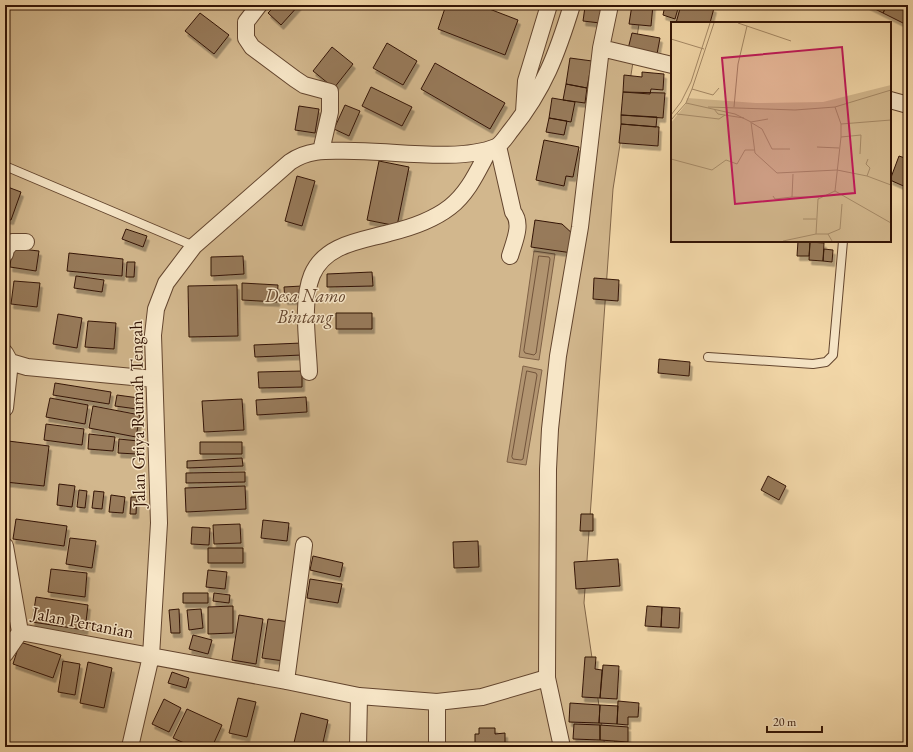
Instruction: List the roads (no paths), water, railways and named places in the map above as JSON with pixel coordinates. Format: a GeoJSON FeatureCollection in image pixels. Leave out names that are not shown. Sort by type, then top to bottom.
{"type":"FeatureCollection","features":[{"type":"Feature","properties":{"kind":"street"},"geometry":{"type":"LineString","coordinates":[[259,5],[246,22],[246,38],[252,47],[295,79],[304,84],[330,92],[330,112],[321,151]]}},
{"type":"Feature","properties":{"kind":"street"},"geometry":{"type":"LineString","coordinates":[[524,114],[526,81],[548,5]]}},
{"type":"Feature","properties":{"kind":"street"},"geometry":{"type":"LineString","coordinates":[[309,372],[307,302],[312,275],[318,264],[340,247],[354,241],[417,225],[450,208],[469,187],[493,148],[524,114],[547,77],[557,52],[572,5]]}},
{"type":"Feature","properties":{"kind":"street"},"geometry":{"type":"LineString","coordinates":[[562,747],[547,678],[547,490],[550,429],[558,356],[580,226],[601,48],[610,5]]}},
{"type":"Feature","properties":{"kind":"street"},"geometry":{"type":"LineString","coordinates":[[601,48],[671,65]]}},
{"type":"Feature","properties":{"kind":"street"},"geometry":{"type":"LineString","coordinates":[[891,100],[908,105]]}},
{"type":"Feature","properties":{"kind":"street"},"geometry":{"type":"LineString","coordinates":[[493,148],[513,212],[517,216],[518,224],[510,256]]}},
{"type":"Feature","properties":{"kind":"street","name":"Jalan Griya Rumah Tengah"},"geometry":{"type":"LineString","coordinates":[[130,747],[151,656],[159,523],[153,335],[156,309],[166,283],[194,246],[290,162],[304,154],[321,151],[436,154],[493,148]]}},
{"type":"Feature","properties":{"kind":"street"},"geometry":{"type":"LineString","coordinates":[[5,254],[6,249],[12,242],[26,242]]}},
{"type":"Feature","properties":{"kind":"street"},"geometry":{"type":"LineString","coordinates":[[5,408],[8,357],[27,367],[154,379]]}},
{"type":"Feature","properties":{"kind":"street"},"geometry":{"type":"LineString","coordinates":[[286,681],[304,545]]}},
{"type":"Feature","properties":{"kind":"street","name":"Jalan Pertanian"},"geometry":{"type":"LineString","coordinates":[[5,546],[20,632],[359,696],[437,702],[482,697],[547,678]]}},
{"type":"Feature","properties":{"kind":"street"},"geometry":{"type":"LineString","coordinates":[[5,654],[20,632]]}},
{"type":"Feature","properties":{"kind":"street"},"geometry":{"type":"LineString","coordinates":[[358,747],[359,696]]}},
{"type":"Feature","properties":{"kind":"street"},"geometry":{"type":"LineString","coordinates":[[437,702],[437,747]]}},
{"type":"Feature","properties":{"kind":"lane"},"geometry":{"type":"LineString","coordinates":[[5,166],[194,246]]}},
{"type":"Feature","properties":{"kind":"lane"},"geometry":{"type":"LineString","coordinates":[[708,357],[813,364],[826,362],[833,355],[843,242]]}},
{"type":"Feature","properties":{"kind":"water"},"geometry":{"type":"Polygon","coordinates":[[[534,251],[555,254],[539,360],[519,357],[534,251]]]}},
{"type":"Feature","properties":{"kind":"water"},"geometry":{"type":"Polygon","coordinates":[[[523,366],[542,370],[526,465],[507,462],[523,366]]]}},
{"type":"Feature","properties":{"kind":"park label","name":"Desa Namo Bintang"},"geometry":{"type":"Point","coordinates":[305,305]}}]}
